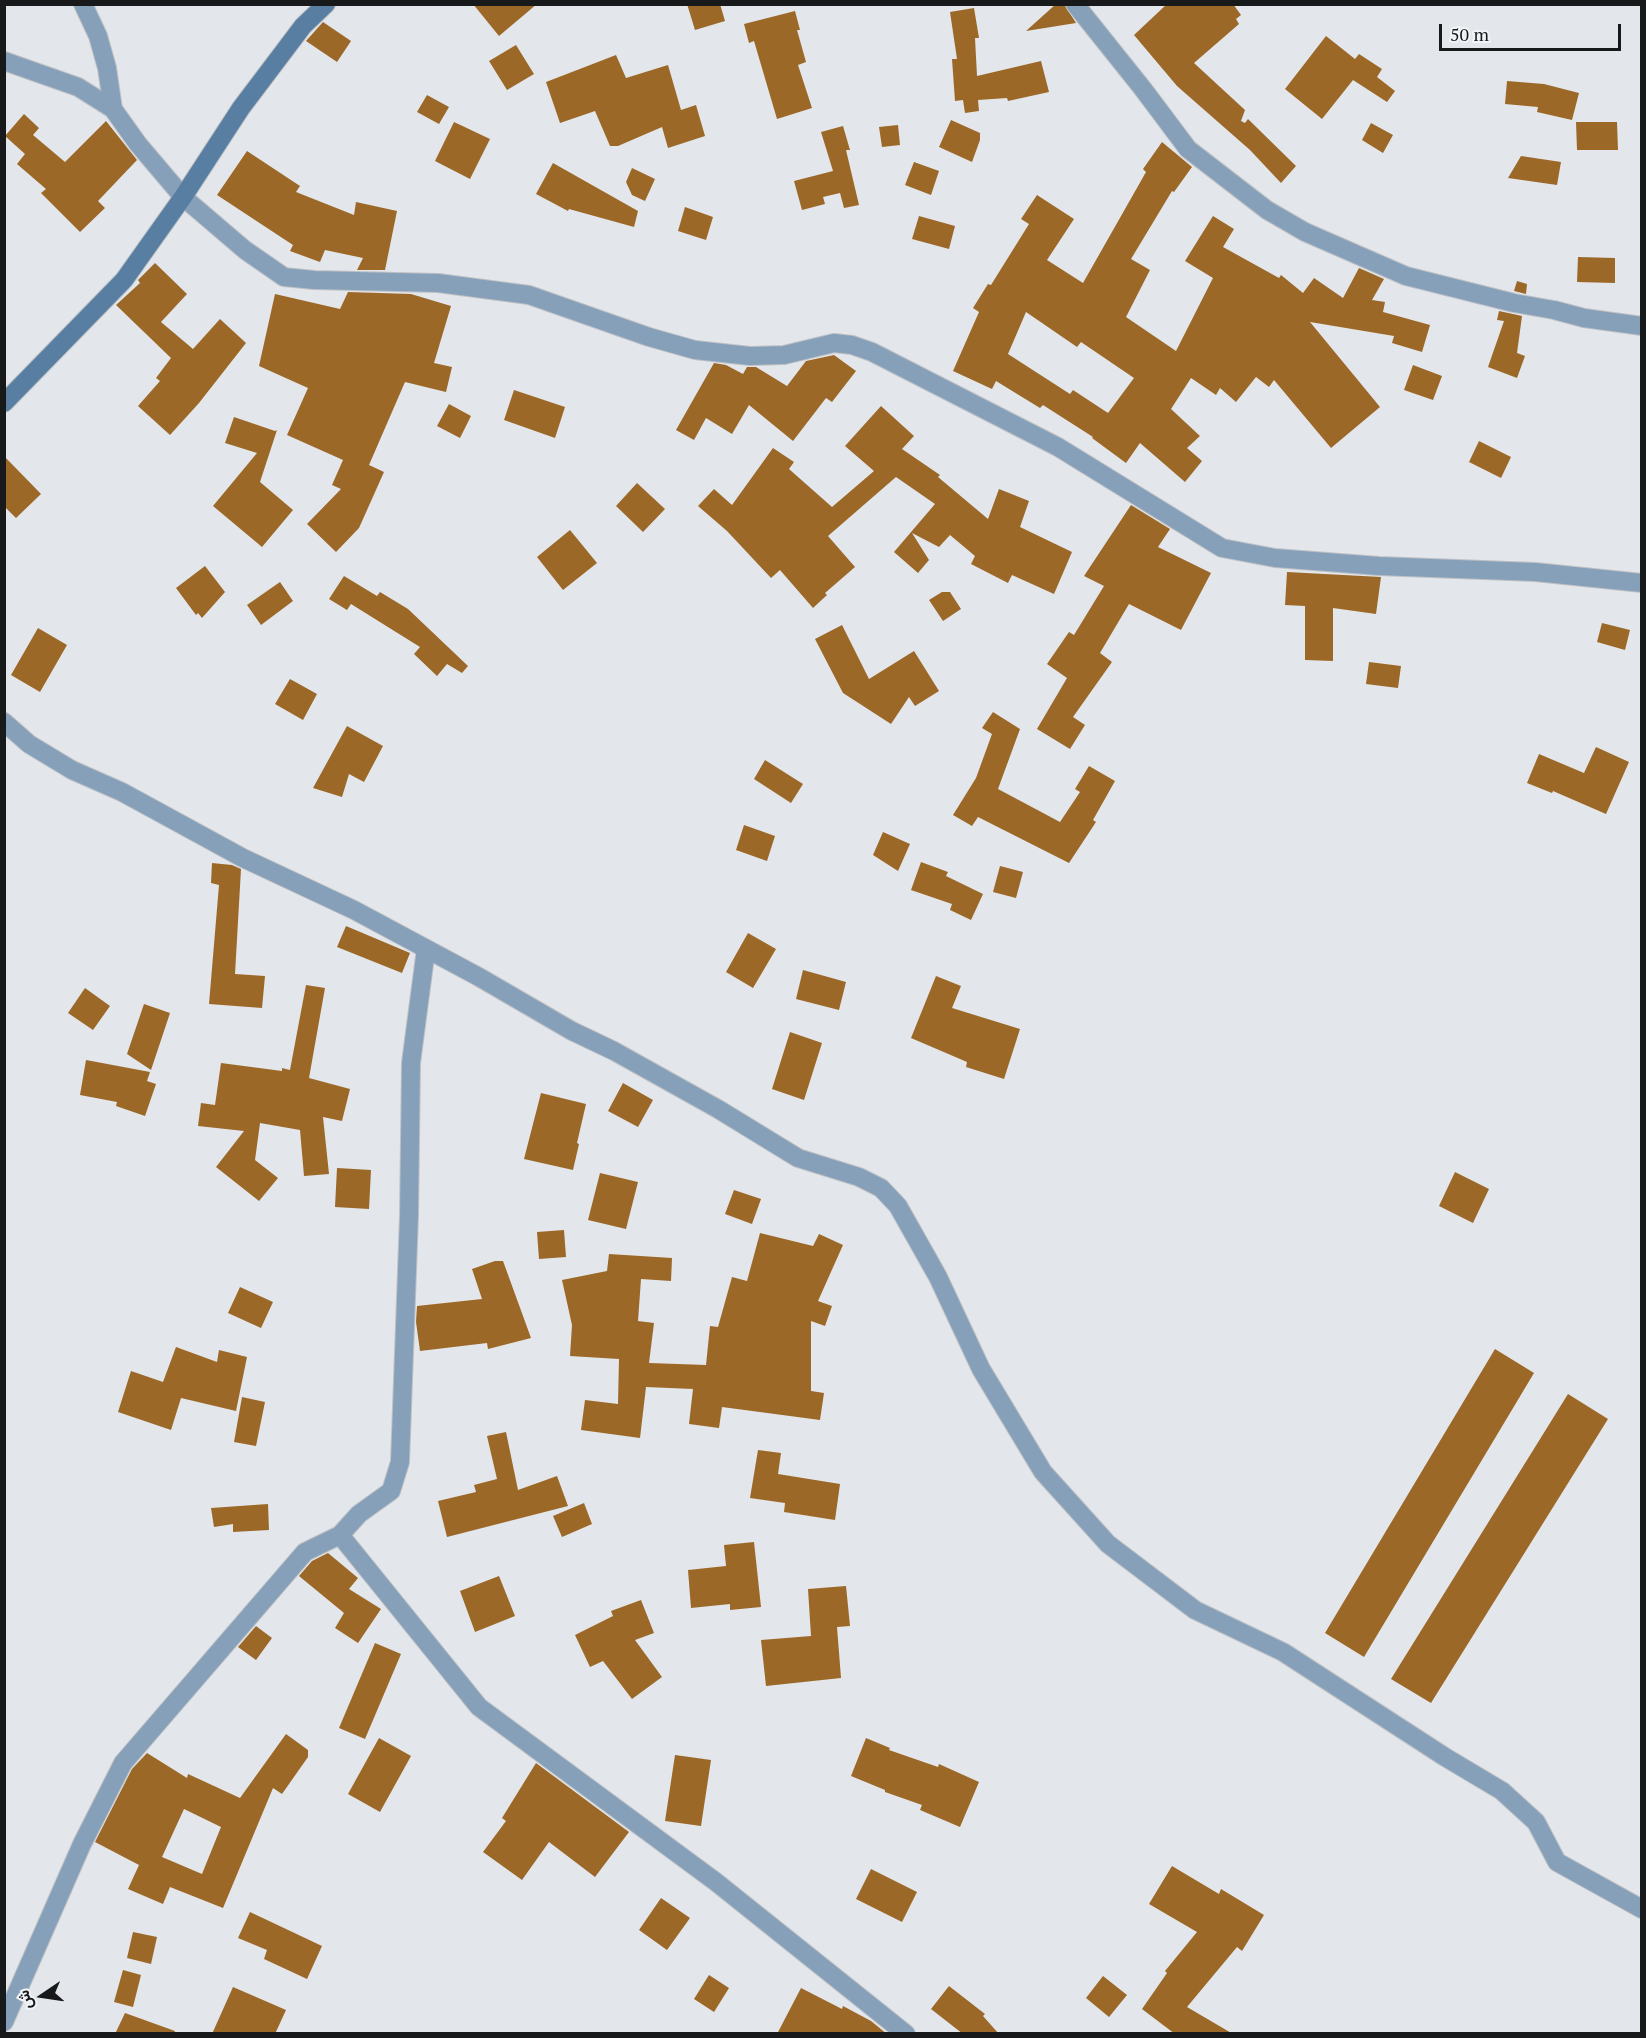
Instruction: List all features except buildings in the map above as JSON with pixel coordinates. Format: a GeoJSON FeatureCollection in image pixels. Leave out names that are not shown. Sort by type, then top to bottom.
{"type":"FeatureCollection","features":[{"type":"Feature","properties":{"kind":"street"},"geometry":{"type":"LineString","coordinates":[[83,4],[98,36],[113,109]]}},
{"type":"Feature","properties":{"kind":"street"},"geometry":{"type":"LineString","coordinates":[[4,403],[124,280],[183,197],[241,108],[303,26],[326,4]]}},
{"type":"Feature","properties":{"kind":"street"},"geometry":{"type":"LineString","coordinates":[[1076,4],[1188,149],[1267,210],[1305,232],[1406,276],[1584,318],[1641,326]]}},
{"type":"Feature","properties":{"kind":"street"},"geometry":{"type":"LineString","coordinates":[[4,62],[78,87],[113,109],[138,144],[183,197],[244,250],[284,277],[314,280],[438,283],[529,295],[649,337],[695,350],[750,356],[784,355],[834,343],[852,345],[882,357],[1058,447],[1222,548],[1298,560],[1379,566],[1535,572],[1641,583]]}},
{"type":"Feature","properties":{"kind":"street"},"geometry":{"type":"LineString","coordinates":[[4,722],[29,744],[72,770],[122,792],[243,858],[354,910],[718,1109],[798,1158],[858,1177],[881,1188],[898,1206],[938,1277],[981,1369],[1043,1472],[1108,1544],[1195,1610],[1284,1652],[1502,1791],[1536,1822],[1557,1862],[1641,1909]]}},
{"type":"Feature","properties":{"kind":"street"},"geometry":{"type":"LineString","coordinates":[[4,2022],[82,1844],[123,1763],[305,1552],[340,1535],[359,1514],[391,1491],[400,1462],[409,1216],[411,1063],[426,949]]}},
{"type":"Feature","properties":{"kind":"street"},"geometry":{"type":"LineString","coordinates":[[340,1535],[479,1707],[716,1882],[906,2034]]}}]}
